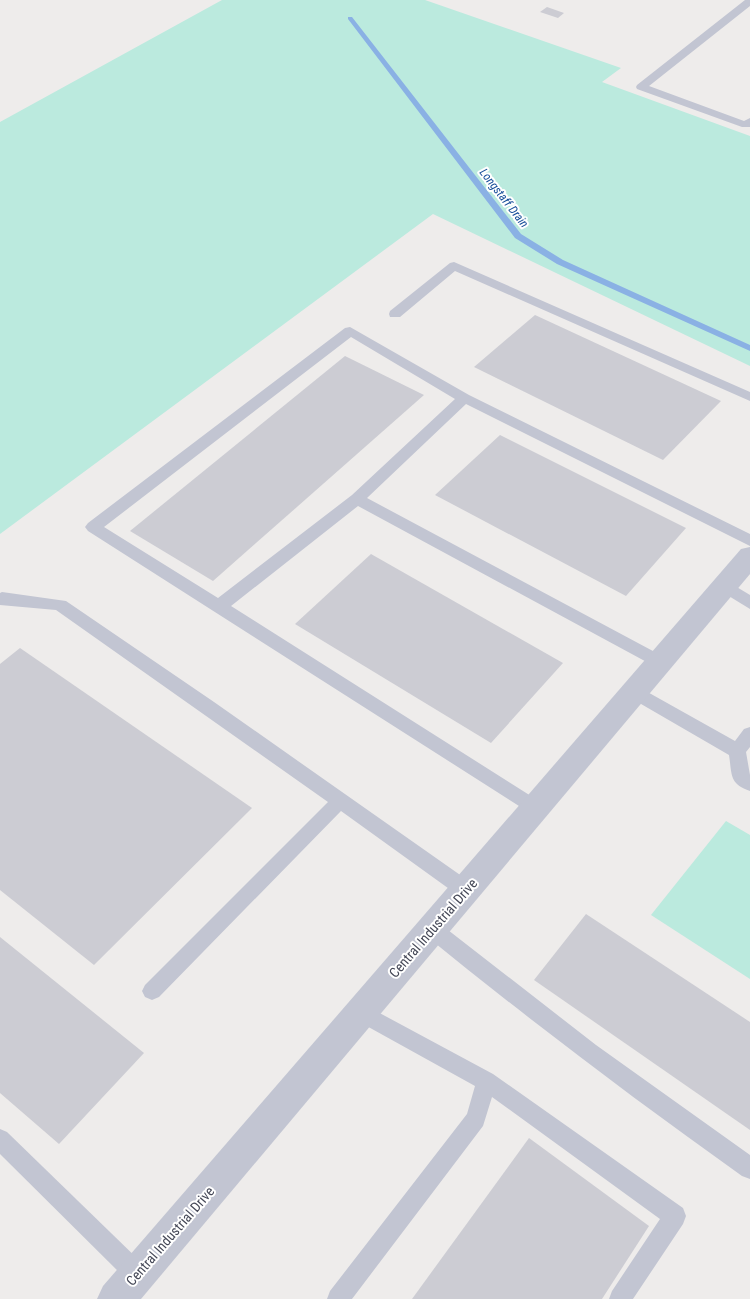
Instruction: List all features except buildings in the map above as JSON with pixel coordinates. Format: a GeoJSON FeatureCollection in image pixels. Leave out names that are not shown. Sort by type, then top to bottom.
{"type":"FeatureCollection","features":[{"type":"Feature","properties":{"kind":"street","name":"Central Industrial Drive"},"geometry":{"type":"LineString","coordinates":[[116,1299],[660,662],[737,594],[750,556]]}},
{"type":"Feature","properties":{"kind":"lane"},"geometry":{"type":"LineString","coordinates":[[750,2],[641,87],[746,125],[750,121]]}},
{"type":"Feature","properties":{"kind":"lane"},"geometry":{"type":"LineString","coordinates":[[395,314],[454,266],[750,397]]}},
{"type":"Feature","properties":{"kind":"lane"},"geometry":{"type":"LineString","coordinates":[[536,808],[93,527],[350,332],[464,398],[750,540]]}},
{"type":"Feature","properties":{"kind":"lane"},"geometry":{"type":"LineString","coordinates":[[219,606],[357,499],[464,398]]}},
{"type":"Feature","properties":{"kind":"lane"},"geometry":{"type":"LineString","coordinates":[[357,499],[660,662]]}},
{"type":"Feature","properties":{"kind":"lane"},"geometry":{"type":"LineString","coordinates":[[0,599],[60,605],[466,890]]}},
{"type":"Feature","properties":{"kind":"lane"},"geometry":{"type":"LineString","coordinates":[[635,692],[737,751]]}},
{"type":"Feature","properties":{"kind":"lane"},"geometry":{"type":"LineString","coordinates":[[750,734],[737,751],[741,779],[750,784]]}},
{"type":"Feature","properties":{"kind":"lane"},"geometry":{"type":"LineString","coordinates":[[152,991],[340,800]]}},
{"type":"Feature","properties":{"kind":"lane"},"geometry":{"type":"LineString","coordinates":[[432,929],[518,999],[670,1113],[750,1168]]}},
{"type":"Feature","properties":{"kind":"lane"},"geometry":{"type":"LineString","coordinates":[[361,1012],[486,1080],[675,1216],[620,1299]]}},
{"type":"Feature","properties":{"kind":"lane"},"geometry":{"type":"LineString","coordinates":[[338,1299],[476,1119],[486,1080]]}},
{"type":"Feature","properties":{"kind":"lane"},"geometry":{"type":"LineString","coordinates":[[0,1139],[137,1274]]}},
{"type":"Feature","properties":{"kind":"green space"},"geometry":{"type":"Polygon","coordinates":[[[222,0],[425,0],[621,68],[602,82],[750,136],[750,366],[433,214],[0,534],[0,122],[222,0]]]}},
{"type":"Feature","properties":{"kind":"green space"},"geometry":{"type":"Polygon","coordinates":[[[726,821],[750,835],[750,979],[651,915],[726,821]]]}},
{"type":"Feature","properties":{"kind":"waterway","name":"Longstaff Drain"},"geometry":{"type":"LineString","coordinates":[[350,18],[518,236],[560,262],[750,348]]}}]}
